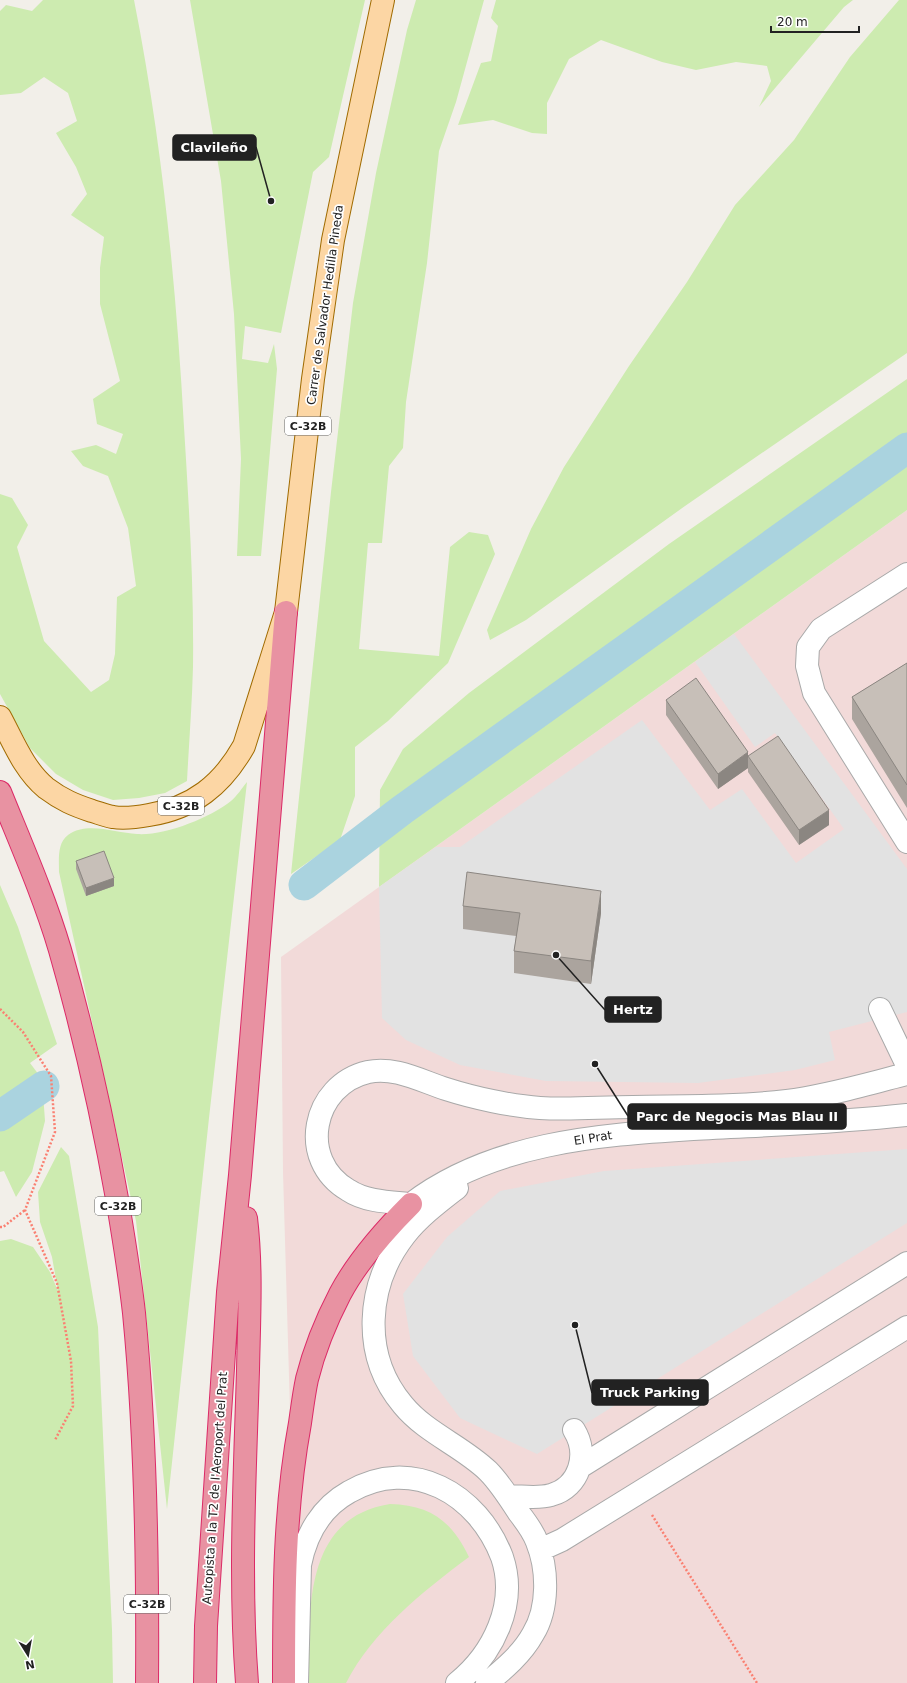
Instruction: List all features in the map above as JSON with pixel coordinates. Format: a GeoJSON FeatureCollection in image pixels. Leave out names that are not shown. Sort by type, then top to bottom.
{"type":"FeatureCollection","features":[{"type":"Feature","properties":{"kind":"highway","name":"C-32B"},"geometry":{"type":"LineString","coordinates":[[240,1175],[286,612]]}},
{"type":"Feature","properties":{"kind":"highway","name":"C-32B"},"geometry":{"type":"LineString","coordinates":[[0,792],[42,895],[60,949],[107,1138],[124,1239],[134,1312],[141,1412],[146,1524],[147,1683]]}},
{"type":"Feature","properties":{"kind":"highway","name":"Autopista a la T2 de l'Aeroport del Prat"},"geometry":{"type":"LineString","coordinates":[[205,1683],[206,1626],[228,1292],[240,1175]]}},
{"type":"Feature","properties":{"kind":"highway"},"geometry":{"type":"LineString","coordinates":[[240,1175],[247,1221],[250,1295],[243,1570],[244,1653],[247,1683]]}},
{"type":"Feature","properties":{"kind":"highway"},"geometry":{"type":"LineString","coordinates":[[284,1683],[286,1533],[295,1451],[308,1378],[324,1332],[340,1294],[359,1262],[411,1204]]}},
{"type":"Feature","properties":{"kind":"main road","name":"Carrer de Salvador Hedilla Pineda"},"geometry":{"type":"LineString","coordinates":[[286,612],[313,379],[333,240],[383,0]]}},
{"type":"Feature","properties":{"kind":"main road","name":"C-32B"},"geometry":{"type":"LineString","coordinates":[[0,717],[25,764],[45,787],[69,804],[114,817],[141,817],[168,812],[195,800],[216,784],[234,764],[244,746],[286,612]]}},
{"type":"Feature","properties":{"kind":"street"},"geometry":{"type":"LineString","coordinates":[[907,574],[821,629],[808,647],[807,666],[814,693],[907,842]]}},
{"type":"Feature","properties":{"kind":"street"},"geometry":{"type":"LineString","coordinates":[[880,1009],[907,1065]]}},
{"type":"Feature","properties":{"kind":"street"},"geometry":{"type":"LineString","coordinates":[[411,1204],[390,1202],[357,1195],[338,1183],[324,1166],[317,1145],[317,1123],[321,1112],[332,1093],[349,1079],[370,1071],[386,1071],[405,1075],[482,1099],[540,1108],[730,1105],[788,1101],[852,1088],[907,1074]]}},
{"type":"Feature","properties":{"kind":"street","name":"El Prat"},"geometry":{"type":"LineString","coordinates":[[411,1204],[428,1191],[462,1173],[518,1153],[560,1143],[620,1134],[907,1115]]}},
{"type":"Feature","properties":{"kind":"street"},"geometry":{"type":"LineString","coordinates":[[487,1683],[518,1655],[539,1624],[544,1602],[545,1582],[543,1560],[540,1550],[531,1530],[508,1496],[489,1472],[468,1454],[421,1422],[399,1400],[387,1384],[379,1363],[374,1341],[373,1318],[376,1296],[382,1274],[392,1253],[405,1234],[436,1203],[462,1184],[518,1153]]}},
{"type":"Feature","properties":{"kind":"street"},"geometry":{"type":"LineString","coordinates":[[580,1468],[907,1263]]}},
{"type":"Feature","properties":{"kind":"street"},"geometry":{"type":"LineString","coordinates":[[540,1550],[562,1540],[907,1327]]}},
{"type":"Feature","properties":{"kind":"street"},"geometry":{"type":"LineString","coordinates":[[508,1496],[544,1496],[557,1493],[569,1485],[580,1468],[581,1447],[574,1430]]}},
{"type":"Feature","properties":{"kind":"street"},"geometry":{"type":"LineString","coordinates":[[296,1683],[300,1564],[310,1533],[318,1519],[342,1496],[371,1482],[404,1478],[436,1484],[464,1501],[476,1512],[495,1542],[502,1558],[506,1577],[506,1596],[503,1615],[497,1634],[488,1651],[476,1666],[457,1683]]}},
{"type":"Feature","properties":{"kind":"path"},"geometry":{"type":"LineString","coordinates":[[0,1009],[23,1032],[51,1076],[54,1132],[25,1210],[0,1227]]}},
{"type":"Feature","properties":{"kind":"path"},"geometry":{"type":"LineString","coordinates":[[25,1210],[56,1283],[70,1361],[73,1406],[55,1440]]}},
{"type":"Feature","properties":{"kind":"path"},"geometry":{"type":"LineString","coordinates":[[639,1493],[757,1683]]}},
{"type":"Feature","properties":{"kind":"shaded area"},"geometry":{"type":"Polygon","coordinates":[[[907,510],[907,1683],[298,1683],[283,1172],[281,957],[907,510]]]}},
{"type":"Feature","properties":{"kind":"shaded area"},"geometry":{"type":"Polygon","coordinates":[[[734,634],[907,869],[907,1012],[829,1032],[835,1060],[795,1070],[698,1083],[546,1081],[460,1065],[406,1040],[382,1018],[379,887],[436,847],[460,847],[642,720],[710,810],[742,789],[796,863],[844,829],[775,733],[755,747],[695,662],[734,634]]]}},
{"type":"Feature","properties":{"kind":"shaded area"},"geometry":{"type":"Polygon","coordinates":[[[907,1149],[907,1223],[537,1454],[460,1418],[413,1356],[403,1294],[447,1237],[500,1191],[604,1171],[907,1149]]]}},
{"type":"Feature","properties":{"kind":"green space"},"geometry":{"type":"Polygon","coordinates":[[[43,0],[134,0],[144,53],[160,159],[172,266],[181,373],[192,577],[193,667],[187,781],[165,793],[139,798],[113,800],[83,790],[56,774],[30,748],[0,694],[0,494],[12,498],[28,525],[17,547],[44,641],[91,692],[109,680],[115,654],[117,597],[136,586],[128,528],[108,476],[83,466],[71,451],[96,445],[116,454],[123,434],[97,424],[93,399],[120,381],[100,304],[100,268],[104,237],[71,215],[87,194],[76,167],[56,133],[77,121],[68,93],[44,77],[21,93],[0,95],[0,11],[6,5],[32,11],[43,0]]]}},
{"type":"Feature","properties":{"kind":"green space"},"geometry":{"type":"Polygon","coordinates":[[[190,0],[365,0],[329,157],[313,172],[281,333],[245,326],[242,359],[268,363],[274,344],[277,369],[261,556],[237,556],[241,459],[234,314],[221,181],[190,0]]]}},
{"type":"Feature","properties":{"kind":"green space"},"geometry":{"type":"Polygon","coordinates":[[[416,0],[484,0],[456,102],[439,151],[427,263],[406,402],[403,448],[389,466],[382,543],[368,543],[359,649],[439,656],[450,547],[469,532],[488,535],[495,554],[448,663],[388,721],[355,747],[355,796],[340,840],[291,874],[331,492],[353,303],[376,173],[407,30],[416,0]]]}},
{"type":"Feature","properties":{"kind":"green space"},"geometry":{"type":"Polygon","coordinates":[[[496,0],[853,0],[844,7],[759,107],[771,81],[767,66],[736,62],[696,70],[662,62],[601,40],[569,59],[547,103],[547,134],[532,133],[493,120],[458,125],[481,63],[491,61],[498,26],[491,18],[496,0]]]}},
{"type":"Feature","properties":{"kind":"green space"},"geometry":{"type":"Polygon","coordinates":[[[899,0],[907,0],[907,353],[685,506],[526,620],[490,640],[487,630],[531,529],[564,467],[629,366],[687,282],[735,205],[794,140],[850,57],[899,0]]]}},
{"type":"Feature","properties":{"kind":"green space"},"geometry":{"type":"Polygon","coordinates":[[[907,379],[907,510],[379,887],[380,790],[403,749],[469,693],[669,544],[907,379]]]}},
{"type":"Feature","properties":{"kind":"green space"},"geometry":{"type":"Polygon","coordinates":[[[247,782],[167,1509],[136,1221],[59,872],[59,852],[64,838],[76,831],[84,829],[93,828],[148,834],[186,825],[211,814],[222,807],[233,799],[247,782]]]}},
{"type":"Feature","properties":{"kind":"green space"},"geometry":{"type":"Polygon","coordinates":[[[0,885],[18,927],[57,1044],[30,1063],[42,1079],[45,1121],[32,1172],[16,1197],[4,1171],[0,1172],[0,885]]]}},
{"type":"Feature","properties":{"kind":"green space"},"geometry":{"type":"Polygon","coordinates":[[[61,1147],[69,1156],[98,1327],[112,1630],[113,1683],[0,1683],[0,1241],[11,1239],[33,1247],[50,1272],[58,1291],[52,1257],[40,1222],[38,1192],[61,1147]]]}},
{"type":"Feature","properties":{"kind":"green space"},"geometry":{"type":"Polygon","coordinates":[[[390,1504],[417,1508],[438,1517],[455,1534],[469,1557],[434,1584],[384,1630],[357,1664],[346,1683],[308,1683],[311,1600],[316,1573],[325,1549],[340,1528],[361,1513],[390,1504]]]}},
{"type":"Feature","properties":{"kind":"building"},"geometry":{"type":"Polygon","coordinates":[[[907,663],[907,785],[852,697],[907,663]]]}},
{"type":"Feature","properties":{"kind":"building"},"geometry":{"type":"Polygon","coordinates":[[[696,678],[748,752],[718,774],[666,700],[696,678]]]}},
{"type":"Feature","properties":{"kind":"building"},"geometry":{"type":"Polygon","coordinates":[[[778,736],[829,810],[799,830],[748,756],[778,736]]]}},
{"type":"Feature","properties":{"kind":"building"},"geometry":{"type":"Polygon","coordinates":[[[104,851],[114,878],[86,888],[76,861],[104,851]]]}},
{"type":"Feature","properties":{"kind":"building"},"geometry":{"type":"Polygon","coordinates":[[[467,872],[601,891],[591,961],[514,951],[520,913],[463,906],[467,872]]]}},
{"type":"Feature","properties":{"kind":"waterway"},"geometry":{"type":"LineString","coordinates":[[304,885],[402,810],[907,448]]}},
{"type":"Feature","properties":{"kind":"waterway"},"geometry":{"type":"LineString","coordinates":[[0,1116],[44,1086]]}},
{"type":"Feature","properties":{"kind":"place","name":"Clavileño"},"geometry":{"type":"Point","coordinates":[271,201]}},
{"type":"Feature","properties":{"kind":"place","name":"Hertz"},"geometry":{"type":"Point","coordinates":[556,955]}},
{"type":"Feature","properties":{"kind":"place","name":"Parc de Negocis Mas Blau II"},"geometry":{"type":"Point","coordinates":[595,1064]}},
{"type":"Feature","properties":{"kind":"place","name":"Truck Parking"},"geometry":{"type":"Point","coordinates":[575,1325]}}]}
